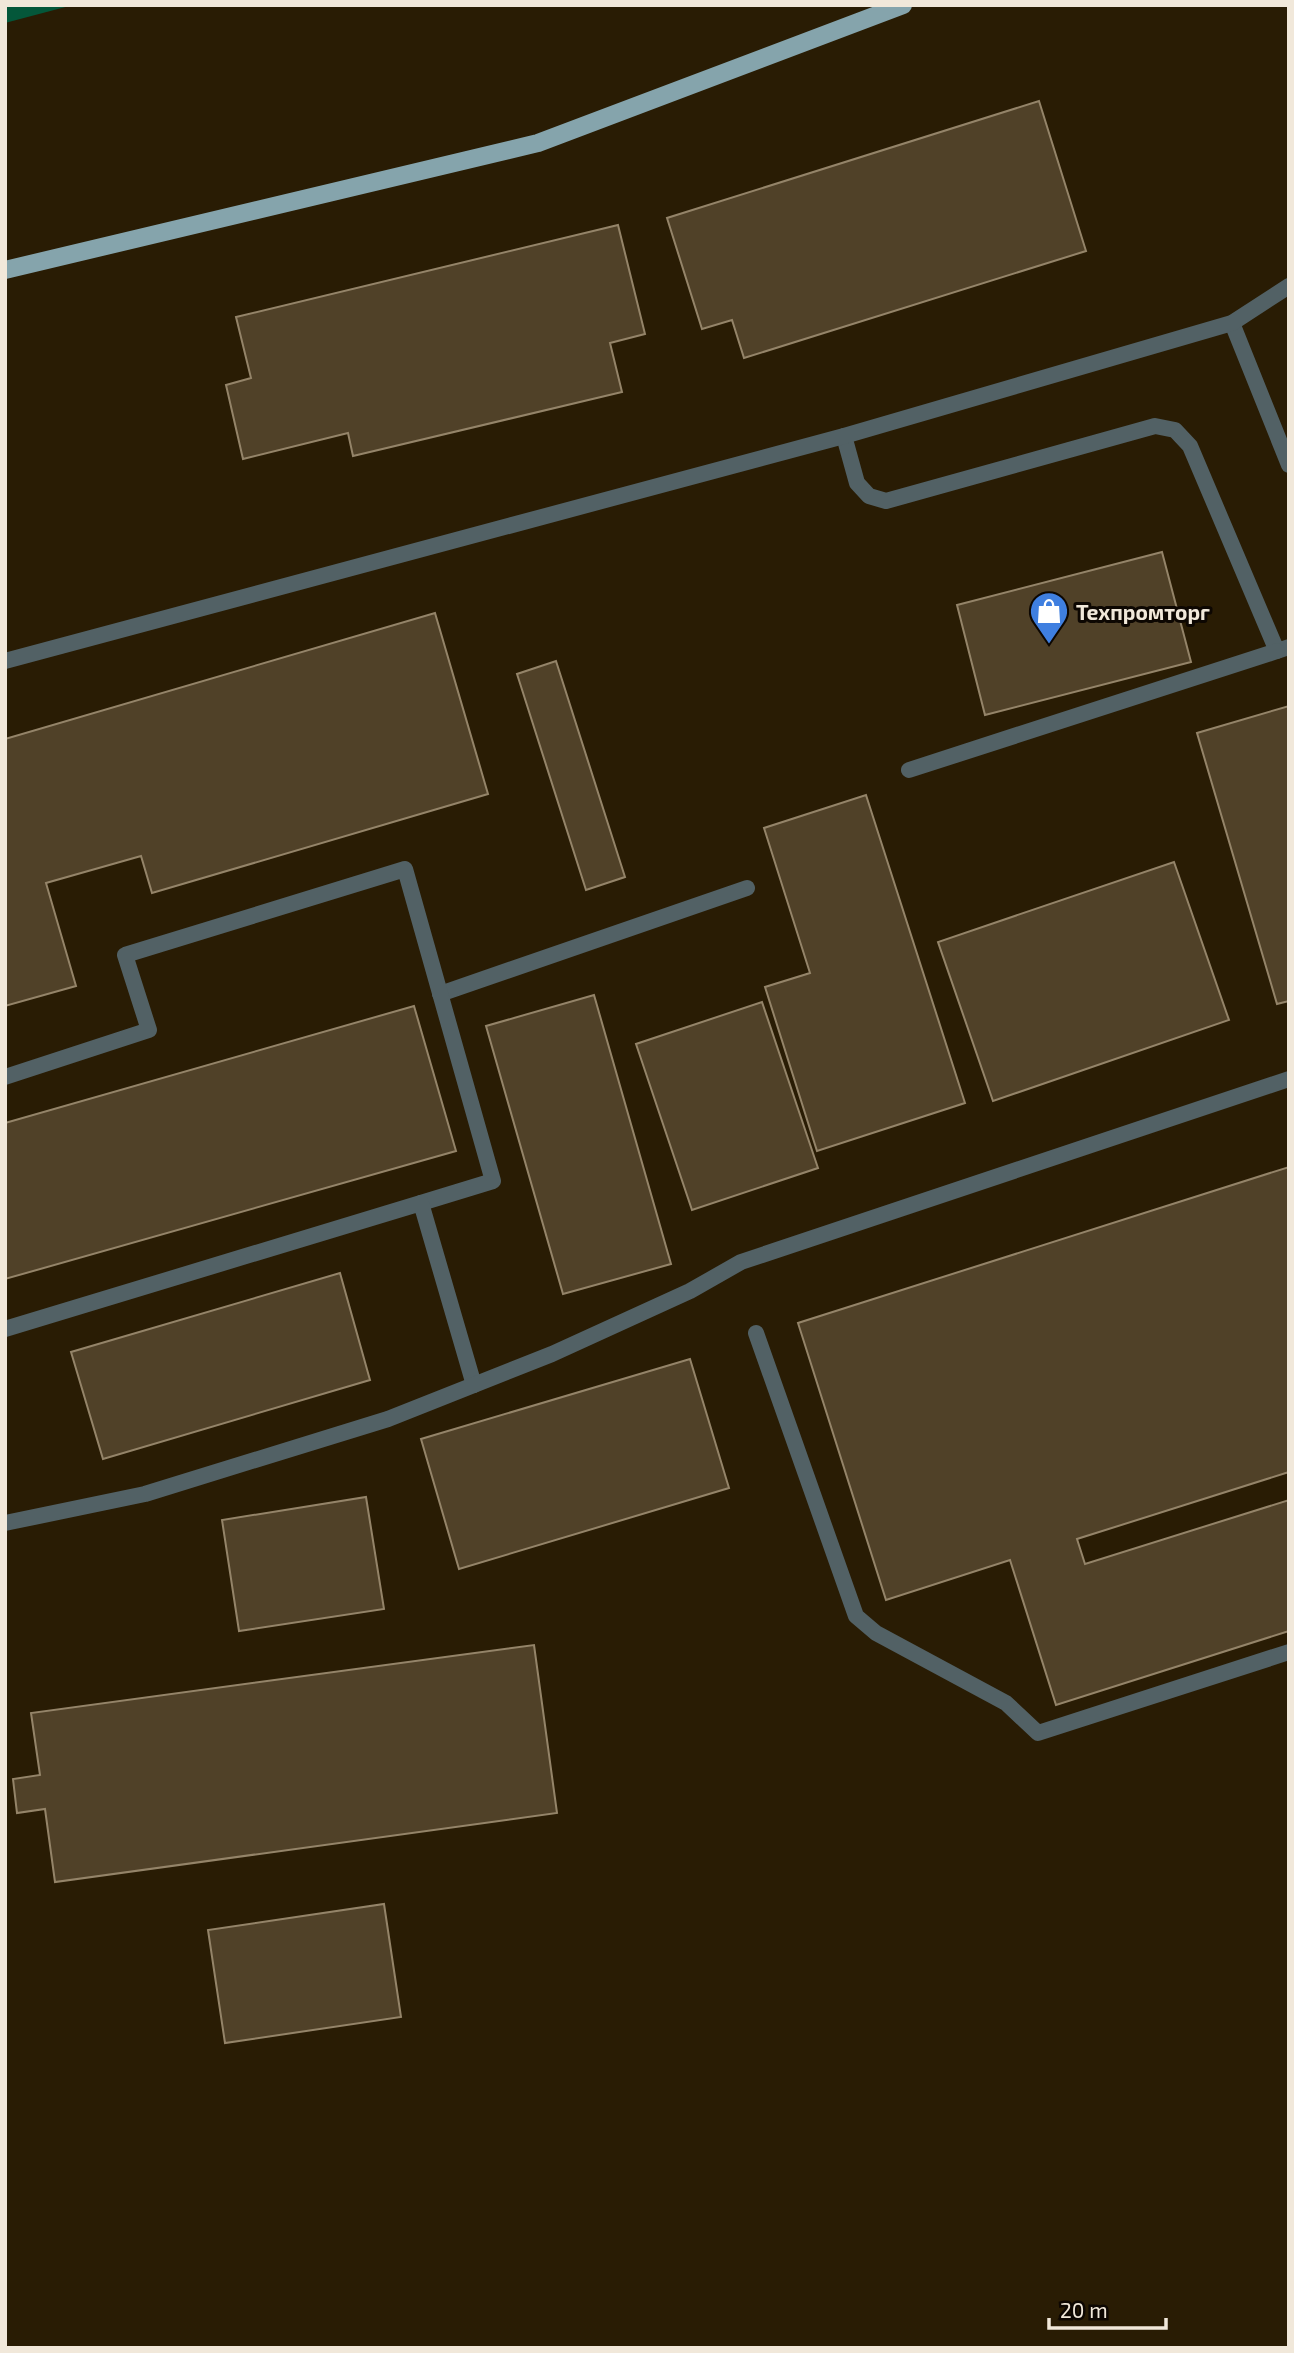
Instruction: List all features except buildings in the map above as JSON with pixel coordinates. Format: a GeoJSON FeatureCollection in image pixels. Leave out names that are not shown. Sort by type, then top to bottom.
{"type":"FeatureCollection","features":[{"type":"Feature","properties":{"kind":"main road"},"geometry":{"type":"LineString","coordinates":[[5,270],[538,144],[904,5]]}},
{"type":"Feature","properties":{"kind":"lane"},"geometry":{"type":"LineString","coordinates":[[5,662],[844,436],[1232,323],[1289,286]]}},
{"type":"Feature","properties":{"kind":"lane"},"geometry":{"type":"LineString","coordinates":[[1232,323],[1289,465]]}},
{"type":"Feature","properties":{"kind":"lane"},"geometry":{"type":"LineString","coordinates":[[844,436],[857,483],[869,496],[886,501],[1156,426],[1175,430],[1190,446],[1283,649],[909,770]]}},
{"type":"Feature","properties":{"kind":"lane"},"geometry":{"type":"LineString","coordinates":[[5,1077],[149,1030],[125,954],[405,869],[493,1181],[5,1329]]}},
{"type":"Feature","properties":{"kind":"lane"},"geometry":{"type":"LineString","coordinates":[[440,994],[747,888]]}},
{"type":"Feature","properties":{"kind":"lane"},"geometry":{"type":"LineString","coordinates":[[5,1523],[145,1494],[388,1419],[564,1349],[690,1290],[741,1262],[1289,1079]]}},
{"type":"Feature","properties":{"kind":"lane"},"geometry":{"type":"LineString","coordinates":[[421,1203],[474,1385]]}},
{"type":"Feature","properties":{"kind":"lane"},"geometry":{"type":"LineString","coordinates":[[756,1333],[856,1616],[876,1633],[1006,1703],[1038,1733],[1289,1653]]}},
{"type":"Feature","properties":{"kind":"green space"},"geometry":{"type":"Polygon","coordinates":[[[5,5],[73,5],[5,23],[5,5]]]}},
{"type":"Feature","properties":{"kind":"place","name":"Техпромторг"},"geometry":{"type":"Point","coordinates":[1049,645]}}]}
